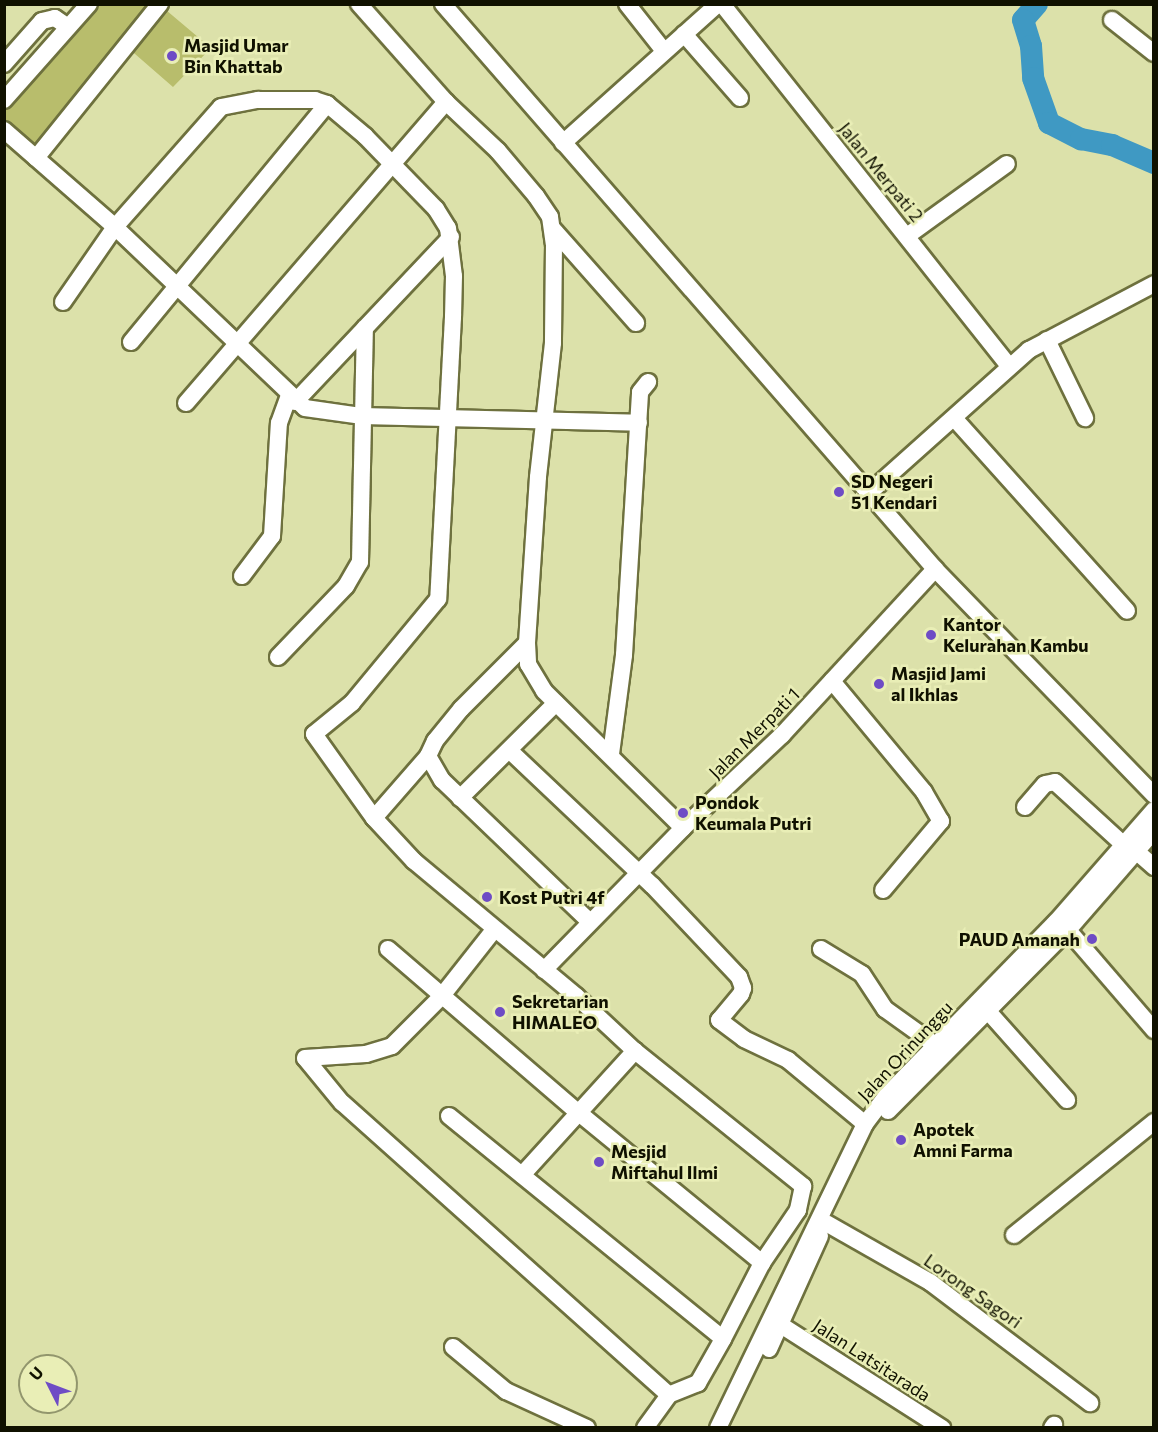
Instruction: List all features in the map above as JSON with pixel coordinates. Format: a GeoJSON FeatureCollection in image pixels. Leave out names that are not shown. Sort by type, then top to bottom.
{"type":"FeatureCollection","features":[{"type":"Feature","properties":{"kind":"street"},"geometry":{"type":"LineString","coordinates":[[4,100],[88,4]]}},
{"type":"Feature","properties":{"kind":"street"},"geometry":{"type":"LineString","coordinates":[[36,158],[160,4]]}},
{"type":"Feature","properties":{"kind":"street"},"geometry":{"type":"LineString","coordinates":[[359,4],[446,102],[529,187],[550,217],[553,343],[544,418],[526,643],[534,676],[556,704],[610,754],[683,828]]}},
{"type":"Feature","properties":{"kind":"street"},"geometry":{"type":"LineString","coordinates":[[443,4],[935,569],[1154,795]]}},
{"type":"Feature","properties":{"kind":"street"},"geometry":{"type":"LineString","coordinates":[[627,4],[664,51]]}},
{"type":"Feature","properties":{"kind":"street"},"geometry":{"type":"LineString","coordinates":[[563,143],[718,4]]}},
{"type":"Feature","properties":{"kind":"street","name":"Jalan Merpati 2"},"geometry":{"type":"LineString","coordinates":[[722,4],[1009,366]]}},
{"type":"Feature","properties":{"kind":"street"},"geometry":{"type":"LineString","coordinates":[[4,64],[42,21],[55,18],[68,27]]}},
{"type":"Feature","properties":{"kind":"street"},"geometry":{"type":"LineString","coordinates":[[1112,20],[1154,53]]}},
{"type":"Feature","properties":{"kind":"street"},"geometry":{"type":"LineString","coordinates":[[684,34],[740,98]]}},
{"type":"Feature","properties":{"kind":"street"},"geometry":{"type":"LineString","coordinates":[[63,302],[115,227],[221,107],[284,99],[327,105],[393,163],[436,209],[451,237],[454,276],[438,599],[352,703],[314,734],[374,818],[414,861],[544,970],[635,1051],[799,1181],[805,1191],[830,1201]]}},
{"type":"Feature","properties":{"kind":"street"},"geometry":{"type":"LineString","coordinates":[[186,403],[446,102]]}},
{"type":"Feature","properties":{"kind":"street"},"geometry":{"type":"LineString","coordinates":[[131,342],[327,105]]}},
{"type":"Feature","properties":{"kind":"street"},"geometry":{"type":"LineString","coordinates":[[4,130],[115,227],[292,399],[319,411],[362,416],[544,418],[639,423]]}},
{"type":"Feature","properties":{"kind":"street"},"geometry":{"type":"LineString","coordinates":[[908,236],[1007,164]]}},
{"type":"Feature","properties":{"kind":"street"},"geometry":{"type":"LineString","coordinates":[[552,228],[636,323]]}},
{"type":"Feature","properties":{"kind":"street"},"geometry":{"type":"LineString","coordinates":[[242,576],[272,536],[279,423],[292,399],[365,328],[451,237]]}},
{"type":"Feature","properties":{"kind":"street"},"geometry":{"type":"LineString","coordinates":[[869,493],[1009,366],[1047,340],[1154,284]]}},
{"type":"Feature","properties":{"kind":"street"},"geometry":{"type":"LineString","coordinates":[[278,657],[357,571],[365,328]]}},
{"type":"Feature","properties":{"kind":"street"},"geometry":{"type":"LineString","coordinates":[[1047,340],[1085,418]]}},
{"type":"Feature","properties":{"kind":"street"},"geometry":{"type":"LineString","coordinates":[[610,754],[624,655],[640,392],[648,382]]}},
{"type":"Feature","properties":{"kind":"street"},"geometry":{"type":"LineString","coordinates":[[954,418],[1127,611]]}},
{"type":"Feature","properties":{"kind":"street","name":"Jalan Merpati 1"},"geometry":{"type":"LineString","coordinates":[[544,970],[638,872],[744,773],[935,569]]}},
{"type":"Feature","properties":{"kind":"street"},"geometry":{"type":"LineString","coordinates":[[374,818],[428,756],[435,741],[461,709],[526,643]]}},
{"type":"Feature","properties":{"kind":"street"},"geometry":{"type":"LineString","coordinates":[[832,681],[924,792],[941,820],[883,890]]}},
{"type":"Feature","properties":{"kind":"street"},"geometry":{"type":"LineString","coordinates":[[460,798],[556,704]]}},
{"type":"Feature","properties":{"kind":"street"},"geometry":{"type":"LineString","coordinates":[[509,750],[699,932],[742,983],[741,994],[719,1020],[744,1039],[788,1060],[864,1124]]}},
{"type":"Feature","properties":{"kind":"street"},"geometry":{"type":"LineString","coordinates":[[428,756],[442,780],[589,921]]}},
{"type":"Feature","properties":{"kind":"street"},"geometry":{"type":"LineString","coordinates":[[1025,807],[1045,784],[1055,782],[1154,867]]}},
{"type":"Feature","properties":{"kind":"street","name":"Jalan Orinunggu"},"geometry":{"type":"LineString","coordinates":[[718,1428],[776,1322],[826,1223],[830,1201],[872,1132],[940,1048],[986,1009],[1068,930],[1130,848],[1154,810]]}},
{"type":"Feature","properties":{"kind":"street","name":"Jalan Orinunggu"},"geometry":{"type":"LineString","coordinates":[[726,1428],[864,1124],[940,1048],[1056,922],[1130,848],[1154,831]]}},
{"type":"Feature","properties":{"kind":"street"},"geometry":{"type":"LineString","coordinates":[[494,930],[441,997],[392,1046],[366,1054],[305,1058],[342,1103],[669,1395]]}},
{"type":"Feature","properties":{"kind":"street"},"geometry":{"type":"LineString","coordinates":[[1068,930],[1154,1030]]}},
{"type":"Feature","properties":{"kind":"street"},"geometry":{"type":"LineString","coordinates":[[388,949],[441,997],[579,1113],[762,1263]]}},
{"type":"Feature","properties":{"kind":"street"},"geometry":{"type":"LineString","coordinates":[[821,949],[862,974],[885,1009],[940,1048]]}},
{"type":"Feature","properties":{"kind":"street"},"geometry":{"type":"LineString","coordinates":[[986,1009],[1067,1100]]}},
{"type":"Feature","properties":{"kind":"street"},"geometry":{"type":"LineString","coordinates":[[522,1176],[635,1051]]}},
{"type":"Feature","properties":{"kind":"street"},"geometry":{"type":"LineString","coordinates":[[449,1116],[723,1339]]}},
{"type":"Feature","properties":{"kind":"street"},"geometry":{"type":"LineString","coordinates":[[1014,1235],[1154,1122]]}},
{"type":"Feature","properties":{"kind":"street"},"geometry":{"type":"LineString","coordinates":[[645,1428],[669,1395],[698,1383],[762,1263],[798,1210],[805,1191]]}},
{"type":"Feature","properties":{"kind":"street","name":"Lorong Sagori"},"geometry":{"type":"LineString","coordinates":[[826,1223],[930,1282],[1090,1403]]}},
{"type":"Feature","properties":{"kind":"street","name":"Jalan Latsitarada"},"geometry":{"type":"LineString","coordinates":[[776,1322],[942,1428]]}},
{"type":"Feature","properties":{"kind":"street"},"geometry":{"type":"LineString","coordinates":[[453,1347],[506,1391],[587,1428]]}},
{"type":"Feature","properties":{"kind":"green space"},"geometry":{"type":"Polygon","coordinates":[[[89,5],[160,5],[211,48],[173,87],[127,47],[36,158],[5,128],[4,102],[89,5]]]}},
{"type":"Feature","properties":{"kind":"waterway"},"geometry":{"type":"LineString","coordinates":[[1037,4],[1023,20],[1031,46],[1033,78],[1049,123],[1081,139],[1112,145],[1154,163]]}},
{"type":"Feature","properties":{"kind":"place","name":"Masjid Umar Bin Khattab"},"geometry":{"type":"Point","coordinates":[172,56]}},
{"type":"Feature","properties":{"kind":"place","name":"SD Negeri 51 Kendari"},"geometry":{"type":"Point","coordinates":[839,492]}},
{"type":"Feature","properties":{"kind":"place","name":"Kantor Kelurahan Kambu"},"geometry":{"type":"Point","coordinates":[931,635]}},
{"type":"Feature","properties":{"kind":"place","name":"Masjid Jami al Ikhlas"},"geometry":{"type":"Point","coordinates":[879,684]}},
{"type":"Feature","properties":{"kind":"place","name":"Pondok Keumala Putri"},"geometry":{"type":"Point","coordinates":[683,813]}},
{"type":"Feature","properties":{"kind":"place","name":"Kost Putri 4f"},"geometry":{"type":"Point","coordinates":[487,897]}},
{"type":"Feature","properties":{"kind":"place","name":"PAUD Amanah"},"geometry":{"type":"Point","coordinates":[1092,939]}},
{"type":"Feature","properties":{"kind":"place","name":"Sekretarian HIMALEO"},"geometry":{"type":"Point","coordinates":[500,1012]}},
{"type":"Feature","properties":{"kind":"place","name":"Apotek Amni Farma"},"geometry":{"type":"Point","coordinates":[901,1140]}},
{"type":"Feature","properties":{"kind":"place","name":"Mesjid Miftahul Ilmi"},"geometry":{"type":"Point","coordinates":[599,1162]}}]}
